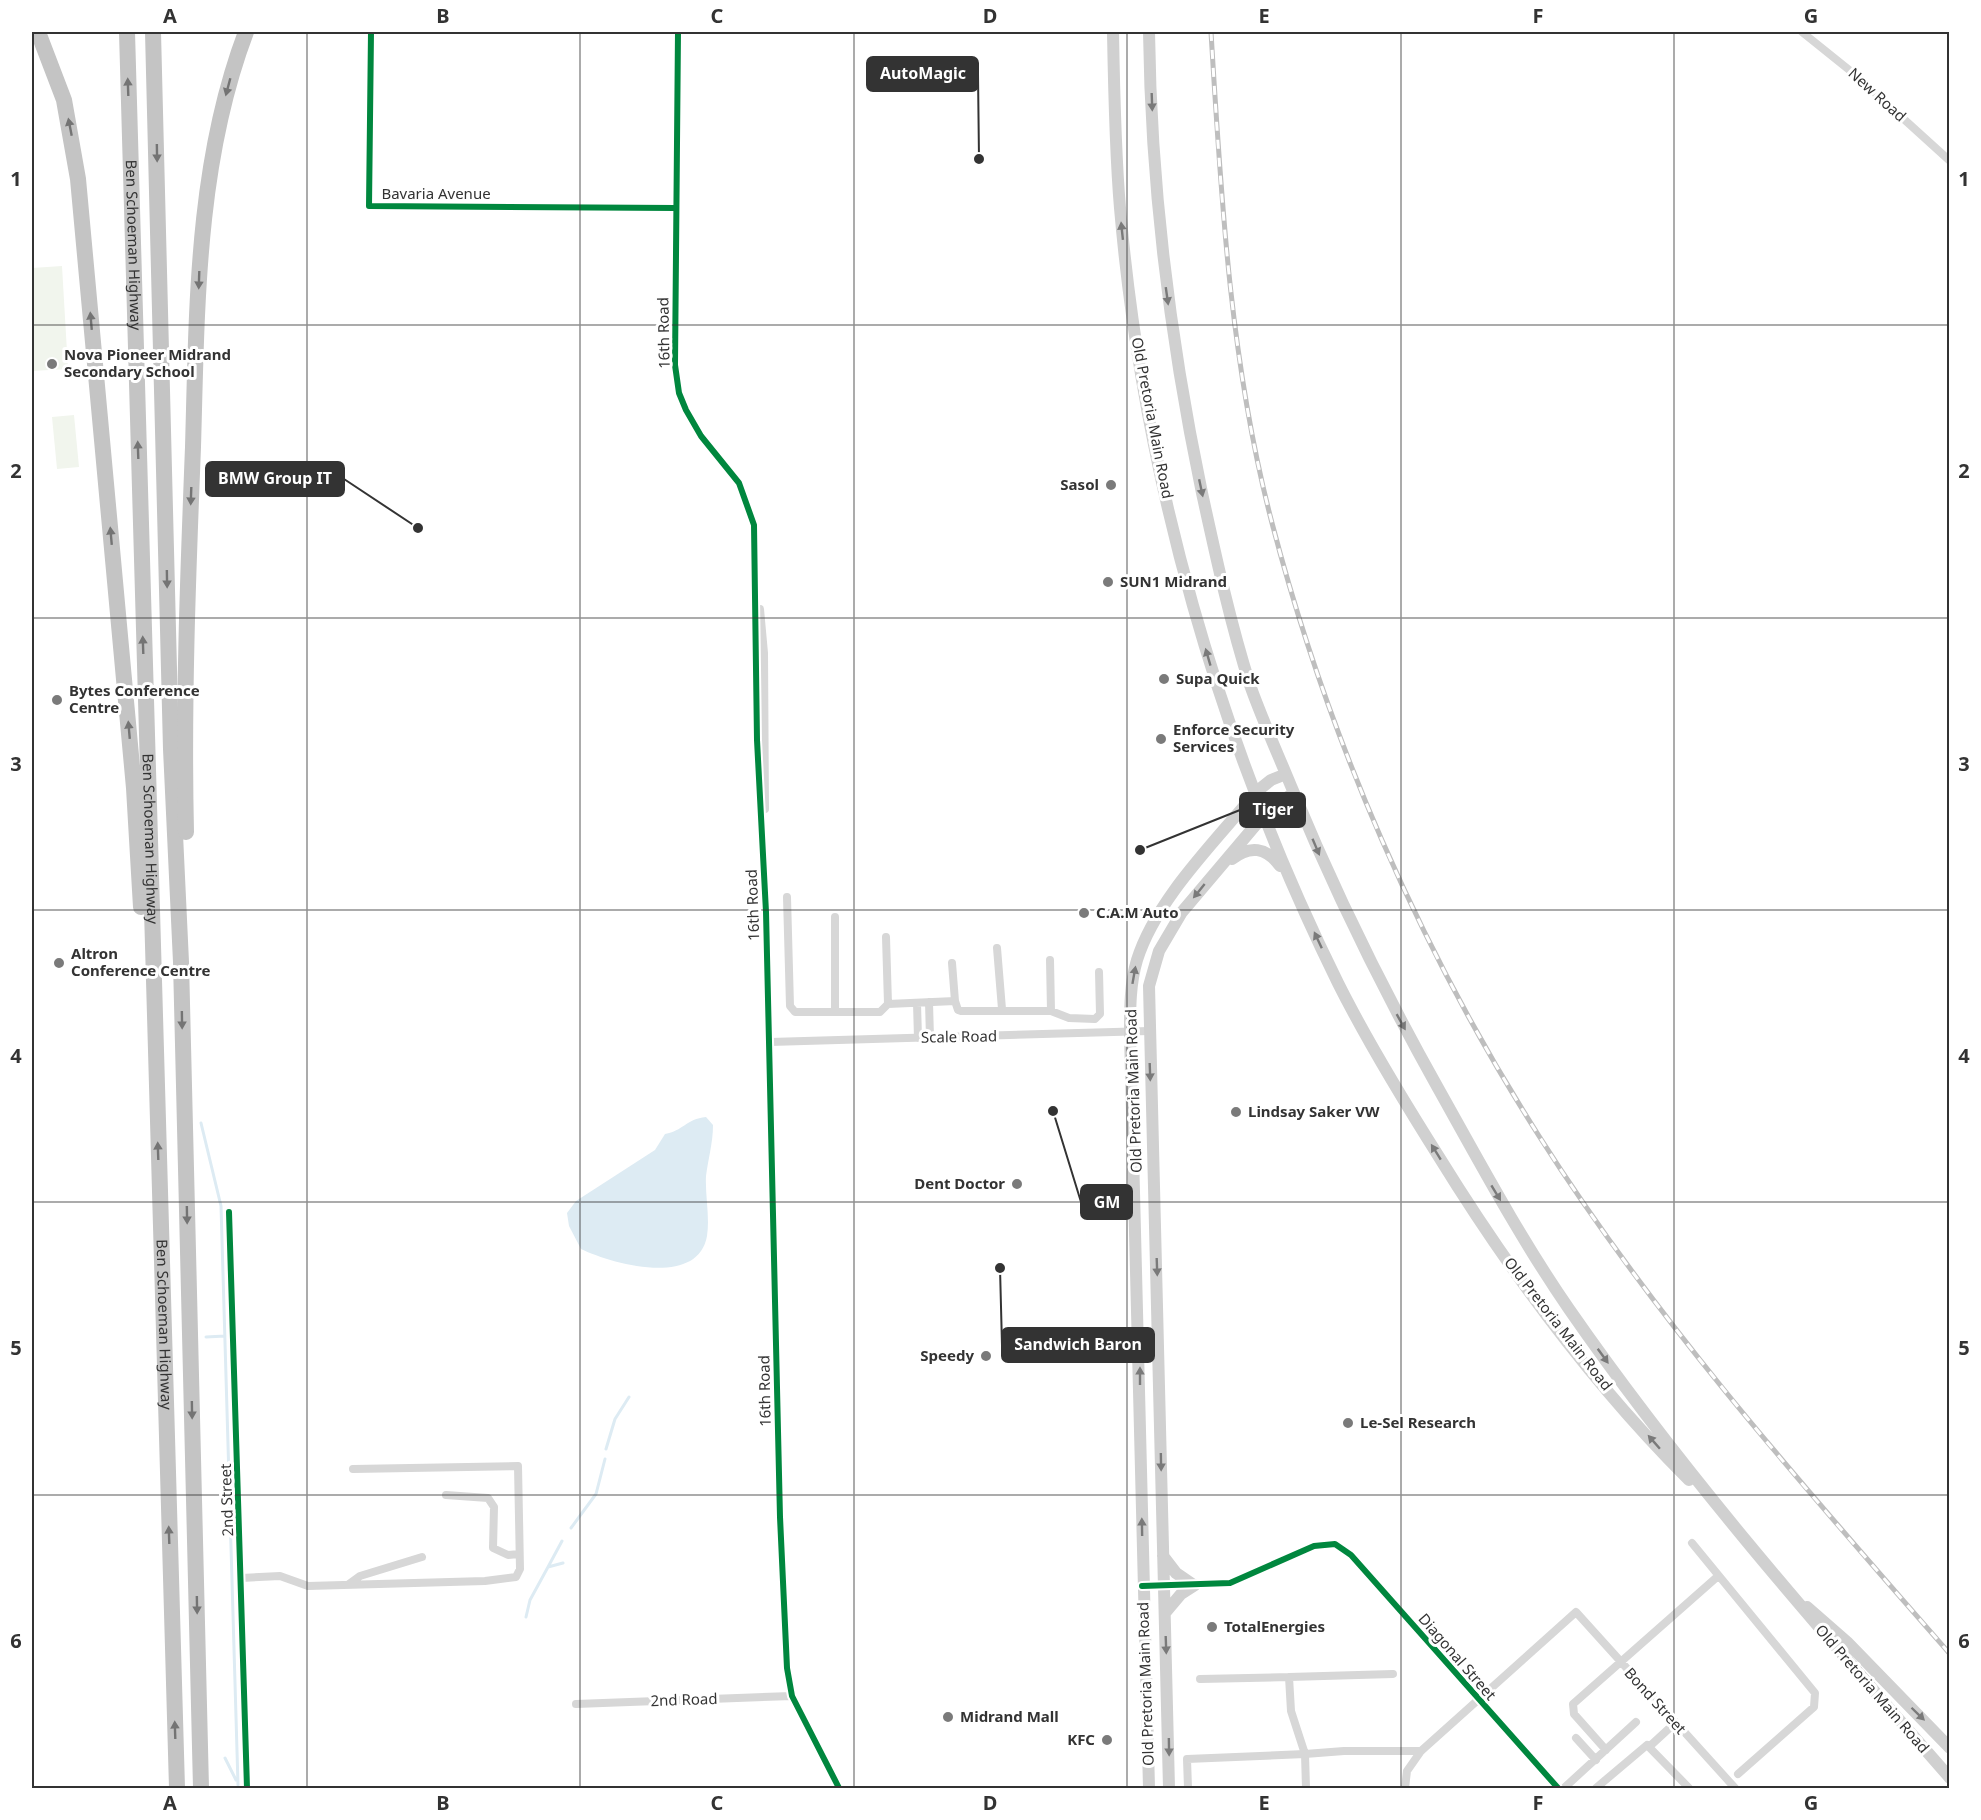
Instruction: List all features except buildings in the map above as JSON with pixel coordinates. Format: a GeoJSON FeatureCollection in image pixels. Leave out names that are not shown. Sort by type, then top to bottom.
{"type":"FeatureCollection","features":[{"type":"Feature","properties":{"kind":"highway"},"geometry":{"type":"LineString","coordinates":[[38,32],[64,100],[78,179],[134,788],[138,878],[152,976]]}},
{"type":"Feature","properties":{"kind":"highway","name":"Ben Schoeman Highway"},"geometry":{"type":"LineString","coordinates":[[127,32],[152,976],[177,1788]]}},
{"type":"Feature","properties":{"kind":"highway","name":"Ben Schoeman Highway"},"geometry":{"type":"LineString","coordinates":[[153,32],[171,749],[181,962],[201,1788]]}},
{"type":"Feature","properties":{"kind":"highway"},"geometry":{"type":"LineString","coordinates":[[181,962],[187,893],[188,590],[201,252],[214,149],[243,36]]}},
{"type":"Feature","properties":{"kind":"main road","name":"Old Pretoria Main Road"},"geometry":{"type":"LineString","coordinates":[[1113,32],[1117,168],[1122,232],[1152,431],[1177,544],[1222,701],[1297,896],[1339,984],[1383,1066],[1498,1248],[1592,1369],[1672,1463],[1710,1498]]}},
{"type":"Feature","properties":{"kind":"main road","name":"Old Pretoria Main Road"},"geometry":{"type":"LineString","coordinates":[[1149,32],[1157,205],[1166,289],[1185,409],[1227,604],[1251,688],[1357,936],[1488,1179],[1579,1323],[1710,1498],[1796,1599],[1818,1629],[1950,1778]]}},
{"type":"Feature","properties":{"kind":"main road","name":"Old Pretoria Main Road"},"geometry":{"type":"LineString","coordinates":[[1149,1788],[1142,1586],[1139,1319],[1130,1033],[1135,968],[1152,926],[1185,878],[1256,792],[1271,780],[1286,774]]}},
{"type":"Feature","properties":{"kind":"main road","name":"Old Pretoria Main Road"},"geometry":{"type":"LineString","coordinates":[[1169,1788],[1149,986],[1158,951],[1175,922],[1264,814],[1273,805],[1294,793]]}},
{"type":"Feature","properties":{"kind":"main road"},"geometry":{"type":"LineString","coordinates":[[1217,870],[1242,852],[1259,849],[1276,861],[1297,896]]}},
{"type":"Feature","properties":{"kind":"main road"},"geometry":{"type":"LineString","coordinates":[[1163,1556],[1176,1572],[1194,1585],[1181,1594],[1165,1613]]}},
{"type":"Feature","properties":{"kind":"main road","name":"Old Pretoria Main Road"},"geometry":{"type":"LineString","coordinates":[[1796,1599],[1847,1641],[1950,1748]]}},
{"type":"Feature","properties":{"kind":"main road"},"geometry":{"type":"LineString","coordinates":[[1933,1729],[1950,1741]]}},
{"type":"Feature","properties":{"kind":"street","name":"Bavaria Avenue"},"geometry":{"type":"LineString","coordinates":[[371,32],[369,206],[676,208]]}},
{"type":"Feature","properties":{"kind":"street","name":"16th Road"},"geometry":{"type":"LineString","coordinates":[[678,32],[675,365],[679,393],[694,424],[730,470],[746,499],[754,525],[756,582],[764,653],[766,780],[763,847],[770,1041],[780,1517],[787,1668],[792,1696],[839,1788]]}},
{"type":"Feature","properties":{"kind":"street","name":"New Road"},"geometry":{"type":"LineString","coordinates":[[1802,32],[1853,73],[1950,161]]}},
{"type":"Feature","properties":{"kind":"street"},"geometry":{"type":"LineString","coordinates":[[787,897],[791,1009],[795,1012],[880,1012],[888,1004],[955,1001]]}},
{"type":"Feature","properties":{"kind":"street"},"geometry":{"type":"LineString","coordinates":[[835,917],[835,1011]]}},
{"type":"Feature","properties":{"kind":"street"},"geometry":{"type":"LineString","coordinates":[[886,937],[888,1004]]}},
{"type":"Feature","properties":{"kind":"street"},"geometry":{"type":"LineString","coordinates":[[997,948],[1002,1009]]}},
{"type":"Feature","properties":{"kind":"street"},"geometry":{"type":"LineString","coordinates":[[1050,960],[1051,1011]]}},
{"type":"Feature","properties":{"kind":"street"},"geometry":{"type":"LineString","coordinates":[[952,963],[955,1001],[958,1010],[1051,1011],[1069,1018],[1099,1018],[1099,972]]}},
{"type":"Feature","properties":{"kind":"street"},"geometry":{"type":"LineString","coordinates":[[929,1002],[930,1038]]}},
{"type":"Feature","properties":{"kind":"street"},"geometry":{"type":"LineString","coordinates":[[917,1003],[918,1038]]}},
{"type":"Feature","properties":{"kind":"street","name":"Scale Road"},"geometry":{"type":"LineString","coordinates":[[770,1041],[1149,1031]]}},
{"type":"Feature","properties":{"kind":"street","name":"2nd Street"},"geometry":{"type":"LineString","coordinates":[[229,1212],[247,1788]]}},
{"type":"Feature","properties":{"kind":"street"},"geometry":{"type":"LineString","coordinates":[[241,1578],[280,1576],[308,1586],[512,1579],[520,1569],[518,1466],[353,1469]]}},
{"type":"Feature","properties":{"kind":"street"},"geometry":{"type":"LineString","coordinates":[[446,1495],[488,1498],[494,1507],[493,1548],[508,1555],[519,1554]]}},
{"type":"Feature","properties":{"kind":"street"},"geometry":{"type":"LineString","coordinates":[[1692,1543],[1815,1693],[1814,1707],[1738,1774]]}},
{"type":"Feature","properties":{"kind":"street","name":"Diagonal Street"},"geometry":{"type":"LineString","coordinates":[[1194,1585],[1230,1583],[1314,1546],[1335,1544],[1351,1555],[1558,1788]]}},
{"type":"Feature","properties":{"kind":"street"},"geometry":{"type":"LineString","coordinates":[[349,1584],[360,1576],[422,1557]]}},
{"type":"Feature","properties":{"kind":"street"},"geometry":{"type":"LineString","coordinates":[[1606,1750],[1572,1709],[1573,1704],[1717,1576]]}},
{"type":"Feature","properties":{"kind":"street"},"geometry":{"type":"LineString","coordinates":[[1142,1586],[1194,1585]]}},
{"type":"Feature","properties":{"kind":"street","name":"Bond Street"},"geometry":{"type":"LineString","coordinates":[[1478,1699],[1576,1612],[1735,1788]]}},
{"type":"Feature","properties":{"kind":"street"},"geometry":{"type":"LineString","coordinates":[[1200,1679],[1393,1674]]}},
{"type":"Feature","properties":{"kind":"street"},"geometry":{"type":"LineString","coordinates":[[1289,1677],[1291,1711],[1305,1754],[1306,1788]]}},
{"type":"Feature","properties":{"kind":"street","name":"2nd Road"},"geometry":{"type":"LineString","coordinates":[[576,1704],[792,1696]]}},
{"type":"Feature","properties":{"kind":"street"},"geometry":{"type":"LineString","coordinates":[[1406,1788],[1407,1771],[1421,1751],[1478,1699]]}},
{"type":"Feature","properties":{"kind":"street"},"geometry":{"type":"LineString","coordinates":[[1564,1788],[1636,1722]]}},
{"type":"Feature","properties":{"kind":"street"},"geometry":{"type":"LineString","coordinates":[[1596,1788],[1644,1747],[1650,1746],[1675,1723]]}},
{"type":"Feature","properties":{"kind":"street"},"geometry":{"type":"LineString","coordinates":[[1576,1738],[1596,1760]]}},
{"type":"Feature","properties":{"kind":"street"},"geometry":{"type":"LineString","coordinates":[[1650,1746],[1689,1788]]}},
{"type":"Feature","properties":{"kind":"street"},"geometry":{"type":"LineString","coordinates":[[1188,1788],[1187,1759],[1344,1751],[1421,1751]]}},
{"type":"Feature","properties":{"kind":"shaded area"},"geometry":{"type":"Polygon","coordinates":[[[62,266],[68,369],[32,371],[32,268],[62,266]]]}},
{"type":"Feature","properties":{"kind":"shaded area"},"geometry":{"type":"Polygon","coordinates":[[[74,415],[79,467],[57,469],[52,417],[74,415]]]}},
{"type":"Feature","properties":{"kind":"shaded area"},"geometry":{"type":"Polygon","coordinates":[[[706,1117],[713,1125],[713,1132],[706,1176],[708,1229],[700,1252],[688,1262],[671,1267],[652,1268],[612,1261],[581,1249],[569,1226],[567,1213],[576,1201],[655,1150],[665,1134],[694,1120],[706,1117]]]}},
{"type":"Feature","properties":{"kind":"waterway"},"geometry":{"type":"LineString","coordinates":[[201,1123],[221,1206],[238,1785]]}},
{"type":"Feature","properties":{"kind":"waterway"},"geometry":{"type":"LineString","coordinates":[[206,1337],[225,1336]]}},
{"type":"Feature","properties":{"kind":"waterway"},"geometry":{"type":"LineString","coordinates":[[606,1449],[615,1419],[629,1397]]}},
{"type":"Feature","properties":{"kind":"waterway"},"geometry":{"type":"LineString","coordinates":[[571,1528],[596,1494],[605,1459]]}},
{"type":"Feature","properties":{"kind":"waterway"},"geometry":{"type":"LineString","coordinates":[[548,1567],[562,1541]]}},
{"type":"Feature","properties":{"kind":"waterway"},"geometry":{"type":"LineString","coordinates":[[526,1617],[530,1600],[548,1567],[563,1563]]}},
{"type":"Feature","properties":{"kind":"waterway"},"geometry":{"type":"LineString","coordinates":[[225,1758],[236,1780]]}},
{"type":"Feature","properties":{"kind":"railway"},"geometry":{"type":"LineString","coordinates":[[1211,32],[1230,279],[1246,402],[1258,463],[1272,523],[1321,683],[1350,762],[1417,917],[1455,992],[1539,1136],[1633,1272],[1734,1403],[1950,1654]]}},
{"type":"Feature","properties":{"kind":"cycle path"},"geometry":{"type":"LineString","coordinates":[[371,32],[369,206],[676,208]]}},
{"type":"Feature","properties":{"kind":"cycle path"},"geometry":{"type":"LineString","coordinates":[[678,32],[675,365],[679,393],[701,436],[739,483],[754,525],[757,740],[766,912],[780,1517],[787,1668],[792,1696],[839,1788]]}},
{"type":"Feature","properties":{"kind":"cycle path"},"geometry":{"type":"LineString","coordinates":[[229,1212],[247,1788]]}},
{"type":"Feature","properties":{"kind":"cycle path"},"geometry":{"type":"LineString","coordinates":[[1142,1586],[1230,1583],[1314,1546],[1335,1544],[1351,1555],[1558,1788]]}},
{"type":"Feature","properties":{"kind":"place","name":"AutoMagic"},"geometry":{"type":"Point","coordinates":[979,159]}},
{"type":"Feature","properties":{"kind":"place","name":"Nova Pioneer Midrand Secondary School"},"geometry":{"type":"Point","coordinates":[52,364]}},
{"type":"Feature","properties":{"kind":"place","name":"Sasol"},"geometry":{"type":"Point","coordinates":[1111,485]}},
{"type":"Feature","properties":{"kind":"place","name":"BMW Group IT"},"geometry":{"type":"Point","coordinates":[418,528]}},
{"type":"Feature","properties":{"kind":"place","name":"SUN1 Midrand"},"geometry":{"type":"Point","coordinates":[1108,582]}},
{"type":"Feature","properties":{"kind":"place","name":"Supa Quick"},"geometry":{"type":"Point","coordinates":[1164,679]}},
{"type":"Feature","properties":{"kind":"place","name":"Bytes Conference Centre"},"geometry":{"type":"Point","coordinates":[57,700]}},
{"type":"Feature","properties":{"kind":"place","name":"Enforce Security Services"},"geometry":{"type":"Point","coordinates":[1161,739]}},
{"type":"Feature","properties":{"kind":"place","name":"Tiger"},"geometry":{"type":"Point","coordinates":[1140,850]}},
{"type":"Feature","properties":{"kind":"place","name":"C.A.M Auto"},"geometry":{"type":"Point","coordinates":[1084,913]}},
{"type":"Feature","properties":{"kind":"place","name":"Altron Conference Centre"},"geometry":{"type":"Point","coordinates":[59,963]}},
{"type":"Feature","properties":{"kind":"place","name":"GM"},"geometry":{"type":"Point","coordinates":[1053,1111]}},
{"type":"Feature","properties":{"kind":"place","name":"Lindsay Saker VW"},"geometry":{"type":"Point","coordinates":[1236,1112]}},
{"type":"Feature","properties":{"kind":"place","name":"Dent Doctor"},"geometry":{"type":"Point","coordinates":[1017,1184]}},
{"type":"Feature","properties":{"kind":"place","name":"Sandwich Baron"},"geometry":{"type":"Point","coordinates":[1000,1268]}},
{"type":"Feature","properties":{"kind":"place","name":"Speedy"},"geometry":{"type":"Point","coordinates":[986,1356]}},
{"type":"Feature","properties":{"kind":"place","name":"Le-Sel Research"},"geometry":{"type":"Point","coordinates":[1348,1423]}},
{"type":"Feature","properties":{"kind":"place","name":"TotalEnergies"},"geometry":{"type":"Point","coordinates":[1212,1627]}},
{"type":"Feature","properties":{"kind":"place","name":"Midrand Mall"},"geometry":{"type":"Point","coordinates":[948,1717]}},
{"type":"Feature","properties":{"kind":"place","name":"KFC"},"geometry":{"type":"Point","coordinates":[1107,1740]}}]}
